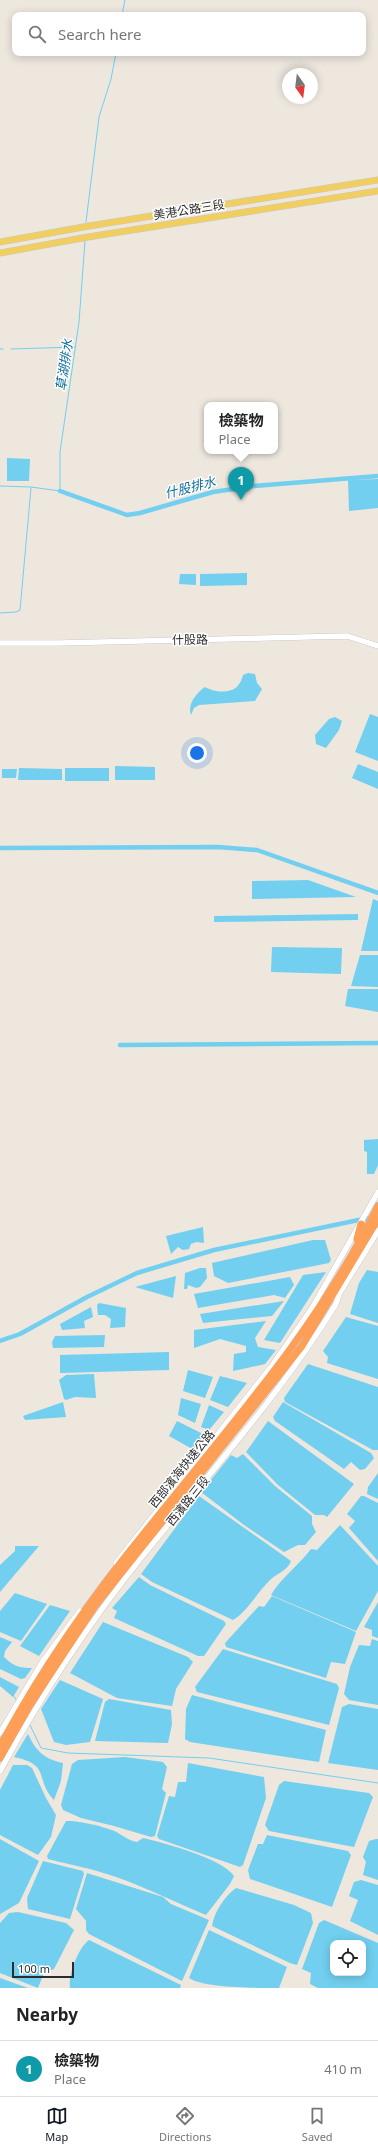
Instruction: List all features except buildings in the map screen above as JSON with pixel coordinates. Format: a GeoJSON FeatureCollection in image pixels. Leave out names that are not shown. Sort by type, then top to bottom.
{"type":"FeatureCollection","features":[{"type":"Feature","properties":{"kind":"highway","name":"西部濱海快速公路"},"geometry":{"type":"LineString","coordinates":[[0,1746],[19,1712],[29,1702],[95,1606],[302,1346],[374,1222],[376,1206]]}},
{"type":"Feature","properties":{"kind":"highway","name":"西部濱海快速公路"},"geometry":{"type":"LineString","coordinates":[[29,1702],[64,1641],[119,1565],[250,1404],[314,1315],[374,1222]]}},
{"type":"Feature","properties":{"kind":"highway"},"geometry":{"type":"LineString","coordinates":[[314,1315],[318,1303],[358,1237],[361,1224]]}},
{"type":"Feature","properties":{"kind":"highway"},"geometry":{"type":"LineString","coordinates":[[302,1346],[312,1337],[339,1294]]}},
{"type":"Feature","properties":{"kind":"highway","name":"西部濱海快速公路"},"geometry":{"type":"LineString","coordinates":[[0,1758],[19,1712]]}},
{"type":"Feature","properties":{"kind":"main road","name":"美港公路三段"},"geometry":{"type":"LineString","coordinates":[[0,242],[88,226],[378,180]]}},
{"type":"Feature","properties":{"kind":"main road","name":"美港公路三段"},"geometry":{"type":"LineString","coordinates":[[0,252],[378,191]]}},
{"type":"Feature","properties":{"kind":"street","name":"什股路"},"geometry":{"type":"LineString","coordinates":[[0,643],[348,636],[378,646]]}},
{"type":"Feature","properties":{"kind":"street","name":"西濱路三段"},"geometry":{"type":"LineString","coordinates":[[0,1733],[19,1712],[24,1692],[43,1661],[126,1550],[271,1367],[312,1308],[361,1224],[376,1206],[378,1192]]}},
{"type":"Feature","properties":{"kind":"street","name":"西濱路三段"},"geometry":{"type":"LineString","coordinates":[[0,1771],[34,1712],[98,1614],[146,1552],[259,1414],[295,1366],[336,1304],[339,1294],[378,1231]]}},
{"type":"Feature","properties":{"kind":"water"},"geometry":{"type":"Polygon","coordinates":[[[7,458],[30,459],[29,481],[7,481],[7,458]]]}},
{"type":"Feature","properties":{"kind":"water"},"geometry":{"type":"Polygon","coordinates":[[[378,479],[378,508],[349,511],[348,480],[378,479]]]}},
{"type":"Feature","properties":{"kind":"water"},"geometry":{"type":"Polygon","coordinates":[[[247,573],[247,585],[200,586],[200,574],[247,573]]]}},
{"type":"Feature","properties":{"kind":"water"},"geometry":{"type":"Polygon","coordinates":[[[180,574],[196,574],[196,585],[179,584],[180,574]]]}},
{"type":"Feature","properties":{"kind":"water"},"geometry":{"type":"Polygon","coordinates":[[[248,673],[255,674],[257,683],[262,689],[255,701],[199,705],[194,708],[191,715],[191,703],[198,692],[205,687],[223,692],[232,690],[240,683],[243,675],[248,673]]]}},
{"type":"Feature","properties":{"kind":"water"},"geometry":{"type":"Polygon","coordinates":[[[370,714],[378,717],[378,761],[355,752],[370,714]]]}},
{"type":"Feature","properties":{"kind":"water"},"geometry":{"type":"Polygon","coordinates":[[[335,717],[342,721],[339,730],[326,748],[316,744],[315,735],[329,719],[335,717]]]}},
{"type":"Feature","properties":{"kind":"water"},"geometry":{"type":"Polygon","coordinates":[[[358,764],[378,772],[378,789],[352,778],[358,764]]]}},
{"type":"Feature","properties":{"kind":"water"},"geometry":{"type":"Polygon","coordinates":[[[115,766],[155,767],[155,780],[115,780],[115,766]]]}},
{"type":"Feature","properties":{"kind":"water"},"geometry":{"type":"Polygon","coordinates":[[[19,768],[62,769],[62,780],[18,780],[19,768]]]}},
{"type":"Feature","properties":{"kind":"water"},"geometry":{"type":"Polygon","coordinates":[[[65,768],[109,768],[109,781],[65,781],[65,768]]]}},
{"type":"Feature","properties":{"kind":"water"},"geometry":{"type":"Polygon","coordinates":[[[2,769],[17,769],[16,778],[2,778],[2,769]]]}},
{"type":"Feature","properties":{"kind":"water"},"geometry":{"type":"Polygon","coordinates":[[[308,880],[356,897],[252,899],[252,881],[308,880]]]}},
{"type":"Feature","properties":{"kind":"water"},"geometry":{"type":"Polygon","coordinates":[[[373,899],[378,901],[378,951],[361,951],[373,899]]]}},
{"type":"Feature","properties":{"kind":"water"},"geometry":{"type":"Polygon","coordinates":[[[358,914],[358,920],[214,922],[214,916],[358,914]]]}},
{"type":"Feature","properties":{"kind":"water"},"geometry":{"type":"Polygon","coordinates":[[[272,947],[342,948],[341,974],[271,972],[272,947]]]}},
{"type":"Feature","properties":{"kind":"water"},"geometry":{"type":"Polygon","coordinates":[[[360,955],[378,955],[378,987],[351,986],[360,955]]]}},
{"type":"Feature","properties":{"kind":"water"},"geometry":{"type":"Polygon","coordinates":[[[348,989],[378,989],[378,1012],[345,1006],[348,989]]]}},
{"type":"Feature","properties":{"kind":"water"},"geometry":{"type":"Polygon","coordinates":[[[378,1139],[378,1165],[374,1174],[367,1174],[367,1152],[364,1151],[364,1140],[378,1139]]]}},
{"type":"Feature","properties":{"kind":"water"},"geometry":{"type":"Polygon","coordinates":[[[203,1227],[204,1243],[196,1242],[191,1244],[189,1249],[183,1250],[178,1247],[171,1254],[166,1236],[203,1227]]]}},
{"type":"Feature","properties":{"kind":"water"},"geometry":{"type":"Polygon","coordinates":[[[313,1240],[325,1240],[331,1260],[329,1263],[228,1283],[214,1276],[212,1263],[313,1240]]]}},
{"type":"Feature","properties":{"kind":"water"},"geometry":{"type":"Polygon","coordinates":[[[200,1268],[206,1268],[207,1278],[200,1287],[196,1288],[188,1285],[187,1289],[184,1289],[185,1273],[200,1268]]]}},
{"type":"Feature","properties":{"kind":"water"},"geometry":{"type":"Polygon","coordinates":[[[367,1270],[378,1272],[378,1323],[350,1314],[359,1283],[367,1270]]]}},
{"type":"Feature","properties":{"kind":"water"},"geometry":{"type":"Polygon","coordinates":[[[326,1272],[280,1343],[264,1340],[303,1275],[326,1272]]]}},
{"type":"Feature","properties":{"kind":"water"},"geometry":{"type":"Polygon","coordinates":[[[176,1276],[173,1298],[135,1287],[176,1276]]]}},
{"type":"Feature","properties":{"kind":"water"},"geometry":{"type":"Polygon","coordinates":[[[290,1277],[294,1285],[285,1298],[274,1295],[198,1308],[194,1294],[290,1277]]]}},
{"type":"Feature","properties":{"kind":"water"},"geometry":{"type":"Polygon","coordinates":[[[284,1301],[272,1316],[203,1323],[200,1314],[284,1301]]]}},
{"type":"Feature","properties":{"kind":"water"},"geometry":{"type":"Polygon","coordinates":[[[99,1303],[126,1308],[125,1327],[110,1328],[111,1319],[105,1315],[98,1315],[97,1305],[99,1303]]]}},
{"type":"Feature","properties":{"kind":"water"},"geometry":{"type":"Polygon","coordinates":[[[91,1307],[93,1317],[84,1321],[85,1328],[62,1330],[60,1324],[91,1307]]]}},
{"type":"Feature","properties":{"kind":"water"},"geometry":{"type":"Polygon","coordinates":[[[346,1317],[378,1326],[378,1379],[327,1363],[328,1357],[323,1351],[346,1317]]]}},
{"type":"Feature","properties":{"kind":"water"},"geometry":{"type":"Polygon","coordinates":[[[266,1321],[255,1338],[258,1347],[276,1350],[265,1364],[233,1371],[234,1354],[246,1352],[246,1346],[220,1339],[194,1348],[194,1330],[266,1321]]]}},
{"type":"Feature","properties":{"kind":"water"},"geometry":{"type":"Polygon","coordinates":[[[105,1335],[104,1347],[53,1348],[52,1342],[55,1336],[105,1335]]]}},
{"type":"Feature","properties":{"kind":"water"},"geometry":{"type":"Polygon","coordinates":[[[169,1352],[169,1370],[60,1373],[60,1355],[169,1352]]]}},
{"type":"Feature","properties":{"kind":"water"},"geometry":{"type":"Polygon","coordinates":[[[308,1364],[378,1387],[378,1450],[373,1450],[285,1402],[284,1398],[308,1364]]]}},
{"type":"Feature","properties":{"kind":"water"},"geometry":{"type":"Polygon","coordinates":[[[188,1370],[213,1377],[205,1398],[183,1391],[188,1370]]]}},
{"type":"Feature","properties":{"kind":"water"},"geometry":{"type":"Polygon","coordinates":[[[94,1374],[96,1398],[75,1397],[66,1400],[64,1399],[59,1380],[66,1375],[94,1374]]]}},
{"type":"Feature","properties":{"kind":"water"},"geometry":{"type":"Polygon","coordinates":[[[220,1376],[247,1383],[228,1407],[210,1400],[220,1376]]]}},
{"type":"Feature","properties":{"kind":"water"},"geometry":{"type":"Polygon","coordinates":[[[181,1398],[201,1404],[195,1423],[178,1415],[181,1398]]]}},
{"type":"Feature","properties":{"kind":"water"},"geometry":{"type":"Polygon","coordinates":[[[63,1402],[66,1417],[25,1420],[23,1416],[63,1402]]]}},
{"type":"Feature","properties":{"kind":"water"},"geometry":{"type":"Polygon","coordinates":[[[283,1402],[371,1453],[374,1458],[365,1469],[360,1470],[351,1462],[344,1469],[275,1421],[273,1417],[283,1402]]]}},
{"type":"Feature","properties":{"kind":"water"},"geometry":{"type":"Polygon","coordinates":[[[209,1405],[224,1412],[209,1430],[201,1427],[209,1405]]]}},
{"type":"Feature","properties":{"kind":"water"},"geometry":{"type":"Polygon","coordinates":[[[177,1421],[205,1435],[194,1450],[169,1436],[177,1421]]]}},
{"type":"Feature","properties":{"kind":"water"},"geometry":{"type":"Polygon","coordinates":[[[268,1421],[354,1484],[327,1517],[324,1515],[315,1515],[278,1485],[246,1452],[268,1421]]]}},
{"type":"Feature","properties":{"kind":"water"},"geometry":{"type":"Polygon","coordinates":[[[243,1454],[275,1486],[312,1516],[312,1524],[316,1532],[305,1545],[298,1545],[284,1552],[244,1525],[201,1492],[231,1455],[237,1458],[243,1454]]]}},
{"type":"Feature","properties":{"kind":"water"},"geometry":{"type":"Polygon","coordinates":[[[378,1473],[378,1499],[367,1494],[368,1487],[378,1473]]]}},
{"type":"Feature","properties":{"kind":"water"},"geometry":{"type":"Polygon","coordinates":[[[199,1496],[291,1561],[285,1570],[271,1579],[244,1611],[233,1620],[152,1582],[141,1574],[199,1496]]]}},
{"type":"Feature","properties":{"kind":"water"},"geometry":{"type":"Polygon","coordinates":[[[361,1496],[378,1503],[378,1561],[349,1528],[355,1521],[347,1514],[361,1496]]]}},
{"type":"Feature","properties":{"kind":"water"},"geometry":{"type":"Polygon","coordinates":[[[340,1525],[378,1566],[378,1591],[356,1631],[271,1595],[311,1549],[317,1550],[340,1525]]]}},
{"type":"Feature","properties":{"kind":"water"},"geometry":{"type":"Polygon","coordinates":[[[15,1546],[39,1546],[0,1592],[0,1565],[15,1551],[15,1546]]]}},
{"type":"Feature","properties":{"kind":"water"},"geometry":{"type":"Polygon","coordinates":[[[139,1577],[150,1585],[224,1621],[226,1624],[204,1656],[198,1656],[114,1618],[117,1611],[112,1608],[139,1577]]]}},
{"type":"Feature","properties":{"kind":"water"},"geometry":{"type":"Polygon","coordinates":[[[15,1593],[47,1604],[21,1641],[0,1632],[0,1611],[15,1593]]]}},
{"type":"Feature","properties":{"kind":"water"},"geometry":{"type":"Polygon","coordinates":[[[272,1596],[356,1632],[345,1664],[331,1662],[326,1678],[226,1647],[225,1643],[259,1606],[264,1607],[272,1596]]]}},
{"type":"Feature","properties":{"kind":"water"},"geometry":{"type":"Polygon","coordinates":[[[378,1602],[378,1638],[372,1636],[372,1630],[364,1627],[378,1602]]]}},
{"type":"Feature","properties":{"kind":"water"},"geometry":{"type":"Polygon","coordinates":[[[50,1605],[70,1611],[39,1656],[20,1646],[50,1605]]]}},
{"type":"Feature","properties":{"kind":"water"},"geometry":{"type":"Polygon","coordinates":[[[103,1622],[188,1657],[193,1662],[176,1689],[172,1706],[117,1698],[70,1673],[103,1622]]]}},
{"type":"Feature","properties":{"kind":"water"},"geometry":{"type":"Polygon","coordinates":[[[0,1637],[12,1642],[5,1651],[4,1657],[10,1663],[24,1668],[32,1668],[25,1678],[21,1679],[0,1669],[0,1637]]]}},
{"type":"Feature","properties":{"kind":"water"},"geometry":{"type":"Polygon","coordinates":[[[372,1639],[378,1641],[378,1705],[349,1700],[344,1694],[350,1667],[359,1645],[370,1646],[372,1639]]]}},
{"type":"Feature","properties":{"kind":"water"},"geometry":{"type":"Polygon","coordinates":[[[223,1649],[337,1684],[339,1688],[329,1725],[197,1692],[195,1687],[223,1649]]]}},
{"type":"Feature","properties":{"kind":"water"},"geometry":{"type":"Polygon","coordinates":[[[0,1677],[19,1687],[13,1697],[0,1686],[0,1677]]]}},
{"type":"Feature","properties":{"kind":"water"},"geometry":{"type":"Polygon","coordinates":[[[60,1680],[103,1699],[90,1742],[66,1745],[54,1742],[41,1709],[60,1680]]]}},
{"type":"Feature","properties":{"kind":"water"},"geometry":{"type":"Polygon","coordinates":[[[192,1695],[326,1730],[319,1762],[190,1742],[185,1739],[186,1709],[192,1695]]]}},
{"type":"Feature","properties":{"kind":"water"},"geometry":{"type":"Polygon","coordinates":[[[109,1699],[171,1710],[172,1724],[168,1743],[95,1741],[105,1702],[109,1699]]]}},
{"type":"Feature","properties":{"kind":"water"},"geometry":{"type":"Polygon","coordinates":[[[349,1704],[378,1709],[378,1770],[328,1763],[342,1707],[349,1704]]]}},
{"type":"Feature","properties":{"kind":"water"},"geometry":{"type":"Polygon","coordinates":[[[28,1734],[34,1745],[41,1753],[46,1757],[63,1763],[61,1781],[54,1800],[48,1792],[38,1769],[26,1760],[14,1757],[28,1734]]]}},
{"type":"Feature","properties":{"kind":"water"},"geometry":{"type":"Polygon","coordinates":[[[125,1757],[163,1762],[167,1767],[162,1789],[166,1793],[155,1836],[151,1837],[81,1818],[63,1810],[61,1805],[72,1764],[78,1760],[125,1757]]]}},
{"type":"Feature","properties":{"kind":"water"},"geometry":{"type":"Polygon","coordinates":[[[188,1763],[264,1777],[266,1798],[243,1865],[240,1867],[159,1839],[157,1836],[169,1796],[175,1797],[178,1782],[186,1782],[188,1763]]]}},
{"type":"Feature","properties":{"kind":"water"},"geometry":{"type":"Polygon","coordinates":[[[13,1765],[27,1765],[32,1768],[56,1815],[51,1837],[38,1855],[0,1835],[0,1790],[13,1765]]]}},
{"type":"Feature","properties":{"kind":"water"},"geometry":{"type":"Polygon","coordinates":[[[284,1781],[369,1793],[373,1797],[354,1847],[269,1831],[265,1825],[279,1785],[284,1781]]]}},
{"type":"Feature","properties":{"kind":"water"},"geometry":{"type":"Polygon","coordinates":[[[66,1821],[82,1822],[108,1828],[128,1839],[137,1842],[143,1838],[178,1847],[218,1863],[228,1869],[234,1876],[230,1884],[206,1915],[116,1877],[91,1869],[48,1859],[47,1856],[66,1821]]]}},
{"type":"Feature","properties":{"kind":"water"},"geometry":{"type":"Polygon","coordinates":[[[267,1835],[348,1851],[351,1855],[332,1907],[250,1879],[248,1870],[258,1844],[263,1844],[267,1835]]]}},
{"type":"Feature","properties":{"kind":"water"},"geometry":{"type":"Polygon","coordinates":[[[0,1839],[39,1861],[19,1903],[0,1914],[0,1839]]]}},
{"type":"Feature","properties":{"kind":"water"},"geometry":{"type":"Polygon","coordinates":[[[378,1839],[378,1880],[363,1875],[366,1862],[363,1857],[369,1841],[378,1839]]]}},
{"type":"Feature","properties":{"kind":"water"},"geometry":{"type":"Polygon","coordinates":[[[43,1861],[83,1871],[84,1874],[70,1919],[28,1909],[27,1898],[43,1861]]]}},
{"type":"Feature","properties":{"kind":"water"},"geometry":{"type":"Polygon","coordinates":[[[87,1873],[163,1897],[171,1904],[209,1920],[182,1981],[89,1934],[86,1930],[86,1921],[76,1909],[87,1873]]]}},
{"type":"Feature","properties":{"kind":"water"},"geometry":{"type":"Polygon","coordinates":[[[361,1880],[378,1885],[378,1935],[350,1921],[358,1900],[349,1896],[354,1882],[361,1880]]]}},
{"type":"Feature","properties":{"kind":"water"},"geometry":{"type":"Polygon","coordinates":[[[236,1888],[294,1905],[311,1913],[313,1923],[297,1965],[212,1926],[215,1915],[221,1905],[228,1895],[236,1888]]]}},
{"type":"Feature","properties":{"kind":"water"},"geometry":{"type":"Polygon","coordinates":[[[18,1912],[66,1923],[74,1930],[54,1969],[44,1973],[38,1988],[0,1973],[0,1923],[9,1913],[18,1912]]]}},
{"type":"Feature","properties":{"kind":"water"},"geometry":{"type":"Polygon","coordinates":[[[324,1920],[378,1943],[378,1988],[318,1988],[310,1984],[311,1973],[302,1969],[319,1923],[324,1920]]]}},
{"type":"Feature","properties":{"kind":"water"},"geometry":{"type":"Polygon","coordinates":[[[209,1930],[287,1967],[279,1988],[218,1986],[206,1984],[189,1978],[209,1930]]]}},
{"type":"Feature","properties":{"kind":"water"},"geometry":{"type":"Polygon","coordinates":[[[89,1940],[181,1985],[180,1988],[70,1988],[72,1969],[81,1949],[89,1940]]]}},
{"type":"Feature","properties":{"kind":"water"},"geometry":{"type":"Polygon","coordinates":[[[0,1978],[28,1988],[0,1988],[0,1978]]]}},
{"type":"Feature","properties":{"kind":"waterway","name":"草湖排水"},"geometry":{"type":"LineString","coordinates":[[123,12],[125,0]]}},
{"type":"Feature","properties":{"kind":"waterway","name":"草湖排水"},"geometry":{"type":"LineString","coordinates":[[86,222],[99,117],[111,79],[115,56]]}},
{"type":"Feature","properties":{"kind":"waterway","name":"草湖排水"},"geometry":{"type":"LineString","coordinates":[[0,486],[31,487],[60,491],[60,452],[79,322],[85,241]]}},
{"type":"Feature","properties":{"kind":"waterway"},"geometry":{"type":"LineString","coordinates":[[11,349],[75,347]]}},
{"type":"Feature","properties":{"kind":"waterway","name":"什股排水"},"geometry":{"type":"LineString","coordinates":[[60,491],[127,515],[140,513],[213,492],[254,486],[378,476]]}},
{"type":"Feature","properties":{"kind":"waterway"},"geometry":{"type":"LineString","coordinates":[[0,613],[16,612],[20,610],[31,488]]}},
{"type":"Feature","properties":{"kind":"waterway"},"geometry":{"type":"LineString","coordinates":[[0,848],[218,847],[257,850],[378,893]]}},
{"type":"Feature","properties":{"kind":"waterway"},"geometry":{"type":"LineString","coordinates":[[120,1045],[378,1043]]}},
{"type":"Feature","properties":{"kind":"waterway"},"geometry":{"type":"LineString","coordinates":[[0,1341],[20,1334],[87,1297],[137,1273],[214,1250],[373,1217]]}},
{"type":"Feature","properties":{"kind":"waterway"},"geometry":{"type":"LineString","coordinates":[[13,1695],[17,1701]]}},
{"type":"Feature","properties":{"kind":"waterway"},"geometry":{"type":"LineString","coordinates":[[29,1723],[41,1748],[68,1753],[209,1758],[378,1783]]}},
{"type":"Feature","properties":{"kind":"place","name":"檢築物"},"geometry":{"type":"Point","coordinates":[241,500]}}]}
